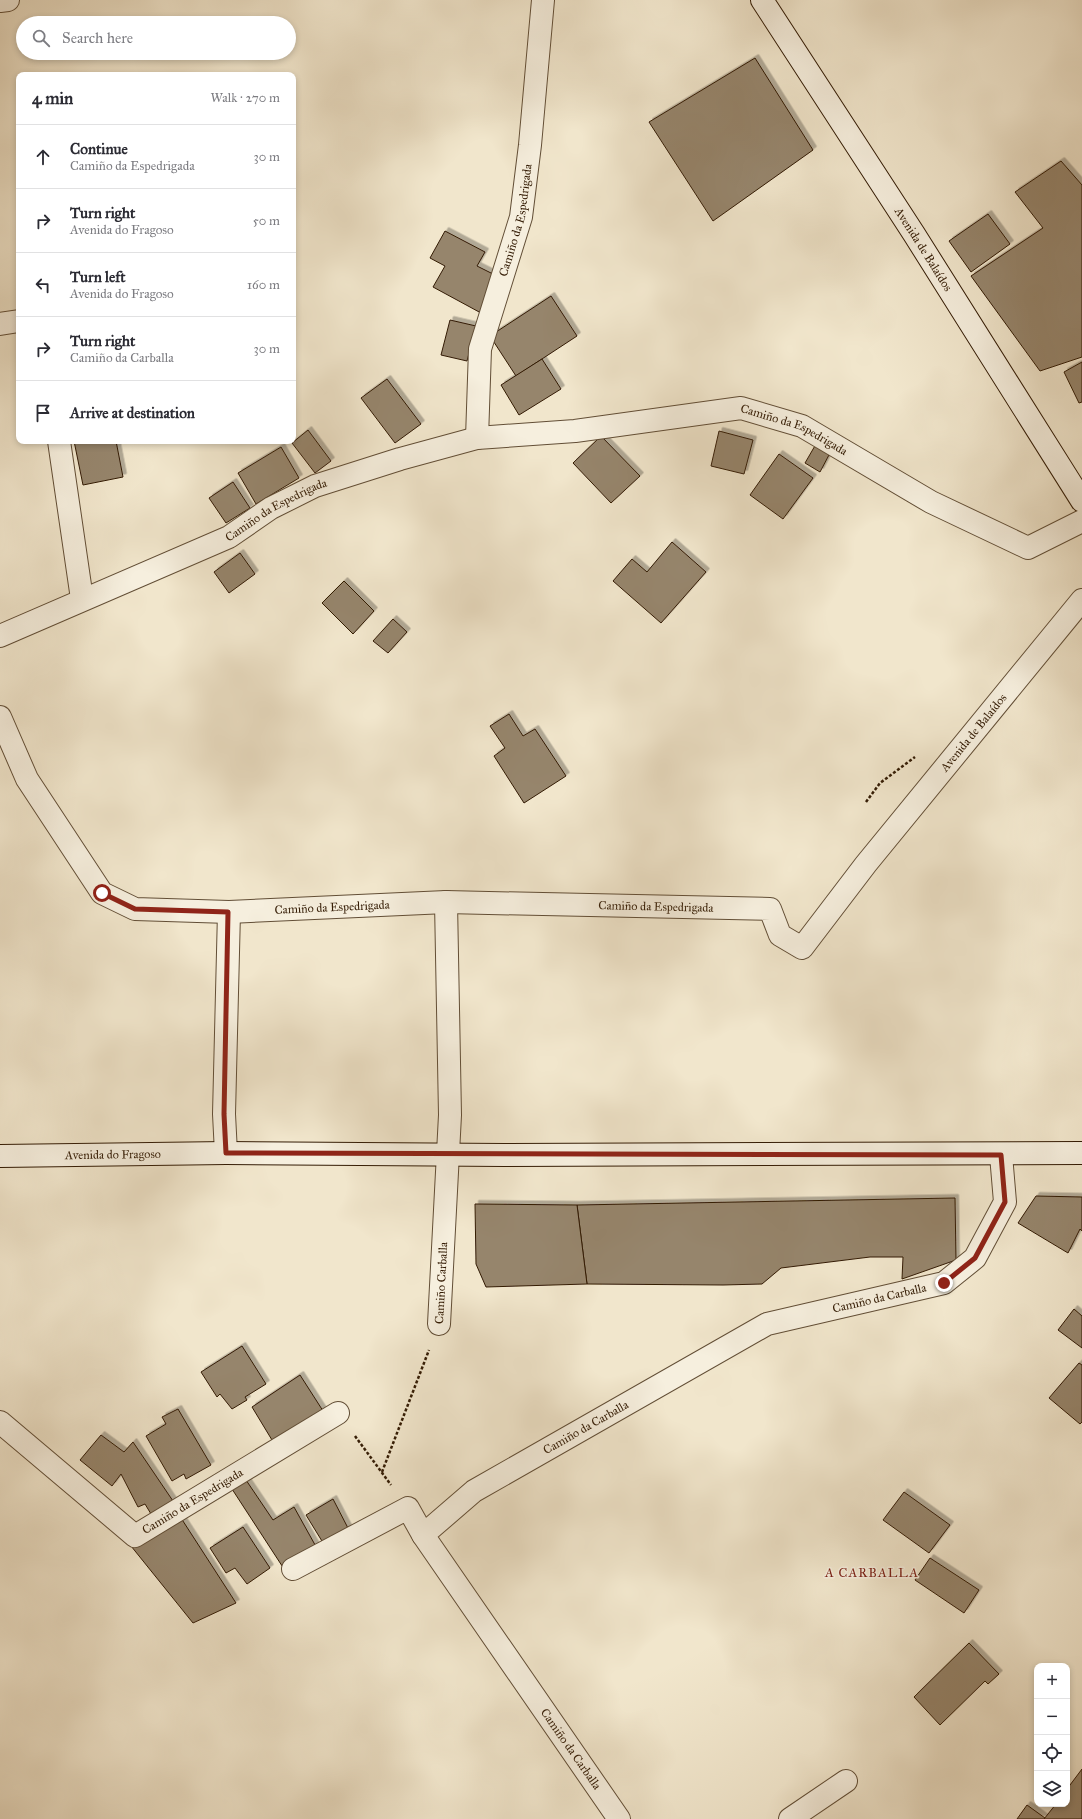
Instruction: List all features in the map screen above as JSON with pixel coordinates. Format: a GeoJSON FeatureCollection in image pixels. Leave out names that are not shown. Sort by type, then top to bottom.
{"type":"FeatureCollection","features":[{"type":"Feature","properties":{"kind":"street"},"geometry":{"type":"LineString","coordinates":[[0,1],[8,0]]}},
{"type":"Feature","properties":{"kind":"street","name":"Camiño da Espedrigada"},"geometry":{"type":"LineString","coordinates":[[477,438],[480,349],[521,217],[530,145],[544,0]]}},
{"type":"Feature","properties":{"kind":"street","name":"Avenida de Balaídos"},"geometry":{"type":"LineString","coordinates":[[762,0],[914,234],[1082,501]]}},
{"type":"Feature","properties":{"kind":"street"},"geometry":{"type":"LineString","coordinates":[[0,324],[16,321]]}},
{"type":"Feature","properties":{"kind":"street","name":"Camiño da Espedrigada"},"geometry":{"type":"LineString","coordinates":[[0,636],[82,599],[228,537],[271,508],[315,486],[400,459],[477,438],[575,431],[741,408],[802,426],[932,502],[1028,548],[1082,521]]}},
{"type":"Feature","properties":{"kind":"street"},"geometry":{"type":"LineString","coordinates":[[59,444],[82,599]]}},
{"type":"Feature","properties":{"kind":"street","name":"Avenida de Balaídos"},"geometry":{"type":"LineString","coordinates":[[770,909],[780,935],[802,948],[866,864],[1082,600]]}},
{"type":"Feature","properties":{"kind":"street","name":"Camiño da Espedrigada"},"geometry":{"type":"LineString","coordinates":[[0,717],[27,779],[102,893],[135,909],[228,912],[446,902],[770,909]]}},
{"type":"Feature","properties":{"kind":"street","name":"Camiño Carballa"},"geometry":{"type":"LineString","coordinates":[[439,1324],[449,1155],[450,1108],[446,902]]}},
{"type":"Feature","properties":{"kind":"street"},"geometry":{"type":"LineString","coordinates":[[226,1153],[224,1114],[228,912]]}},
{"type":"Feature","properties":{"kind":"street","name":"Avenida do Fragoso"},"geometry":{"type":"LineString","coordinates":[[0,1156],[226,1153],[449,1155],[1082,1154]]}},
{"type":"Feature","properties":{"kind":"street","name":"Camiño da Carballa"},"geometry":{"type":"LineString","coordinates":[[619,1819],[423,1535],[474,1491],[767,1324],[944,1283],[975,1258],[1005,1202],[1001,1155]]}},
{"type":"Feature","properties":{"kind":"street","name":"Camiño da Espedrigada"},"geometry":{"type":"LineString","coordinates":[[0,1422],[135,1536],[338,1413]]}},
{"type":"Feature","properties":{"kind":"street"},"geometry":{"type":"LineString","coordinates":[[293,1569],[408,1508],[423,1535]]}},
{"type":"Feature","properties":{"kind":"street"},"geometry":{"type":"LineString","coordinates":[[790,1819],[846,1781]]}},
{"type":"Feature","properties":{"kind":"path","name":"Camiño Carballa"},"geometry":{"type":"LineString","coordinates":[[338,1413],[382,1472],[439,1324]]}},
{"type":"Feature","properties":{"kind":"building"},"geometry":{"type":"Polygon","coordinates":[[[755,58],[813,150],[713,221],[649,122],[755,58]]]}},
{"type":"Feature","properties":{"kind":"building"},"geometry":{"type":"Polygon","coordinates":[[[1061,161],[1082,185],[1082,357],[1040,371],[971,276],[1043,228],[1015,192],[1061,161]]]}},
{"type":"Feature","properties":{"kind":"building"},"geometry":{"type":"Polygon","coordinates":[[[988,214],[1010,244],[971,272],[949,241],[988,214]]]}},
{"type":"Feature","properties":{"kind":"building"},"geometry":{"type":"Polygon","coordinates":[[[445,231],[485,252],[477,266],[499,277],[481,313],[433,287],[445,266],[430,258],[445,231]]]}},
{"type":"Feature","properties":{"kind":"building"},"geometry":{"type":"Polygon","coordinates":[[[551,296],[577,336],[516,376],[490,336],[551,296]]]}},
{"type":"Feature","properties":{"kind":"building"},"geometry":{"type":"Polygon","coordinates":[[[450,320],[476,326],[467,361],[441,355],[450,320]]]}},
{"type":"Feature","properties":{"kind":"building"},"geometry":{"type":"Polygon","coordinates":[[[542,359],[561,389],[519,415],[501,385],[542,359]]]}},
{"type":"Feature","properties":{"kind":"building"},"geometry":{"type":"Polygon","coordinates":[[[1082,362],[1082,402],[1079,403],[1064,372],[1082,362]]]}},
{"type":"Feature","properties":{"kind":"building"},"geometry":{"type":"Polygon","coordinates":[[[387,379],[421,424],[395,443],[361,398],[387,379]]]}},
{"type":"Feature","properties":{"kind":"building"},"geometry":{"type":"Polygon","coordinates":[[[308,430],[331,461],[315,473],[293,444],[296,444],[296,440],[308,430]]]}},
{"type":"Feature","properties":{"kind":"building"},"geometry":{"type":"Polygon","coordinates":[[[719,431],[753,440],[744,474],[711,466],[719,431]]]}},
{"type":"Feature","properties":{"kind":"building"},"geometry":{"type":"Polygon","coordinates":[[[601,436],[640,476],[611,503],[573,463],[601,436]]]}},
{"type":"Feature","properties":{"kind":"building"},"geometry":{"type":"Polygon","coordinates":[[[75,444],[117,444],[123,477],[83,485],[75,444]]]}},
{"type":"Feature","properties":{"kind":"building"},"geometry":{"type":"Polygon","coordinates":[[[816,444],[830,453],[820,472],[805,463],[816,444]]]}},
{"type":"Feature","properties":{"kind":"building"},"geometry":{"type":"Polygon","coordinates":[[[281,447],[299,478],[256,504],[238,473],[281,447]]]}},
{"type":"Feature","properties":{"kind":"building"},"geometry":{"type":"Polygon","coordinates":[[[779,454],[813,478],[783,519],[750,495],[779,454]]]}},
{"type":"Feature","properties":{"kind":"building"},"geometry":{"type":"Polygon","coordinates":[[[233,482],[250,508],[226,523],[209,498],[233,482]]]}},
{"type":"Feature","properties":{"kind":"building"},"geometry":{"type":"Polygon","coordinates":[[[672,542],[706,572],[661,623],[613,581],[632,559],[647,572],[672,542]]]}},
{"type":"Feature","properties":{"kind":"building"},"geometry":{"type":"Polygon","coordinates":[[[240,553],[255,574],[229,593],[214,572],[240,553]]]}},
{"type":"Feature","properties":{"kind":"building"},"geometry":{"type":"Polygon","coordinates":[[[344,581],[374,611],[353,634],[322,603],[344,581]]]}},
{"type":"Feature","properties":{"kind":"building"},"geometry":{"type":"Polygon","coordinates":[[[393,619],[407,632],[388,653],[373,641],[393,619]]]}},
{"type":"Feature","properties":{"kind":"building"},"geometry":{"type":"Polygon","coordinates":[[[509,714],[523,736],[535,729],[566,776],[524,803],[494,756],[505,748],[490,726],[509,714]]]}},
{"type":"Feature","properties":{"kind":"building"},"geometry":{"type":"Polygon","coordinates":[[[1036,1196],[1082,1197],[1082,1231],[1080,1229],[1068,1253],[1018,1223],[1036,1196]]]}},
{"type":"Feature","properties":{"kind":"building"},"geometry":{"type":"Polygon","coordinates":[[[955,1198],[956,1260],[902,1279],[903,1257],[870,1257],[781,1268],[762,1284],[723,1285],[587,1284],[577,1205],[955,1198]]]}},
{"type":"Feature","properties":{"kind":"building"},"geometry":{"type":"Polygon","coordinates":[[[475,1204],[577,1205],[587,1284],[486,1287],[476,1264],[475,1204]]]}},
{"type":"Feature","properties":{"kind":"building"},"geometry":{"type":"Polygon","coordinates":[[[1074,1309],[1082,1316],[1082,1348],[1058,1330],[1074,1309]]]}},
{"type":"Feature","properties":{"kind":"building"},"geometry":{"type":"Polygon","coordinates":[[[242,1346],[266,1384],[245,1397],[247,1400],[232,1409],[220,1394],[217,1397],[201,1372],[242,1346]]]}},
{"type":"Feature","properties":{"kind":"building"},"geometry":{"type":"Polygon","coordinates":[[[1079,1363],[1082,1365],[1082,1422],[1080,1424],[1049,1398],[1079,1363]]]}},
{"type":"Feature","properties":{"kind":"building"},"geometry":{"type":"Polygon","coordinates":[[[300,1375],[325,1414],[275,1445],[252,1407],[300,1375]]]}},
{"type":"Feature","properties":{"kind":"building"},"geometry":{"type":"Polygon","coordinates":[[[178,1409],[211,1465],[186,1479],[184,1474],[172,1481],[146,1436],[166,1424],[162,1417],[178,1409]]]}},
{"type":"Feature","properties":{"kind":"building"},"geometry":{"type":"Polygon","coordinates":[[[101,1435],[124,1452],[133,1442],[173,1501],[151,1514],[145,1504],[138,1507],[121,1474],[112,1486],[80,1460],[101,1435]]]}},
{"type":"Feature","properties":{"kind":"building"},"geometry":{"type":"Polygon","coordinates":[[[246,1480],[273,1520],[294,1507],[319,1552],[286,1572],[232,1489],[246,1480]]]}},
{"type":"Feature","properties":{"kind":"building"},"geometry":{"type":"Polygon","coordinates":[[[904,1492],[950,1525],[929,1553],[883,1520],[904,1492]]]}},
{"type":"Feature","properties":{"kind":"building"},"geometry":{"type":"Polygon","coordinates":[[[333,1499],[349,1530],[325,1546],[306,1515],[333,1499]]]}},
{"type":"Feature","properties":{"kind":"building"},"geometry":{"type":"Polygon","coordinates":[[[181,1518],[236,1603],[193,1623],[131,1546],[181,1518]]]}},
{"type":"Feature","properties":{"kind":"building"},"geometry":{"type":"Polygon","coordinates":[[[243,1527],[270,1568],[247,1584],[235,1568],[226,1573],[210,1548],[243,1527]]]}},
{"type":"Feature","properties":{"kind":"building"},"geometry":{"type":"Polygon","coordinates":[[[930,1558],[979,1590],[964,1613],[915,1580],[930,1558]]]}},
{"type":"Feature","properties":{"kind":"building"},"geometry":{"type":"Polygon","coordinates":[[[969,1643],[999,1674],[988,1684],[985,1681],[940,1725],[914,1697],[969,1643]]]}},
{"type":"Feature","properties":{"kind":"building"},"geometry":{"type":"Polygon","coordinates":[[[1082,1769],[1082,1819],[1044,1819],[1054,1807],[1070,1807],[1070,1785],[1082,1769]]]}},
{"type":"Feature","properties":{"kind":"building"},"geometry":{"type":"Polygon","coordinates":[[[1027,1805],[1045,1818],[1017,1819],[1027,1805]]]}},
{"type":"Feature","properties":{"kind":"district","name":"A CARBALLA"},"geometry":{"type":"Point","coordinates":[872,1572]}},
{"type":"Feature","properties":{"kind":"route"},"geometry":{"type":"LineString","coordinates":[[102,893],[135,909],[228,912],[224,1114],[226,1153],[504,1155],[1001,1155],[1005,1202],[975,1258],[944,1283]]}}]}
